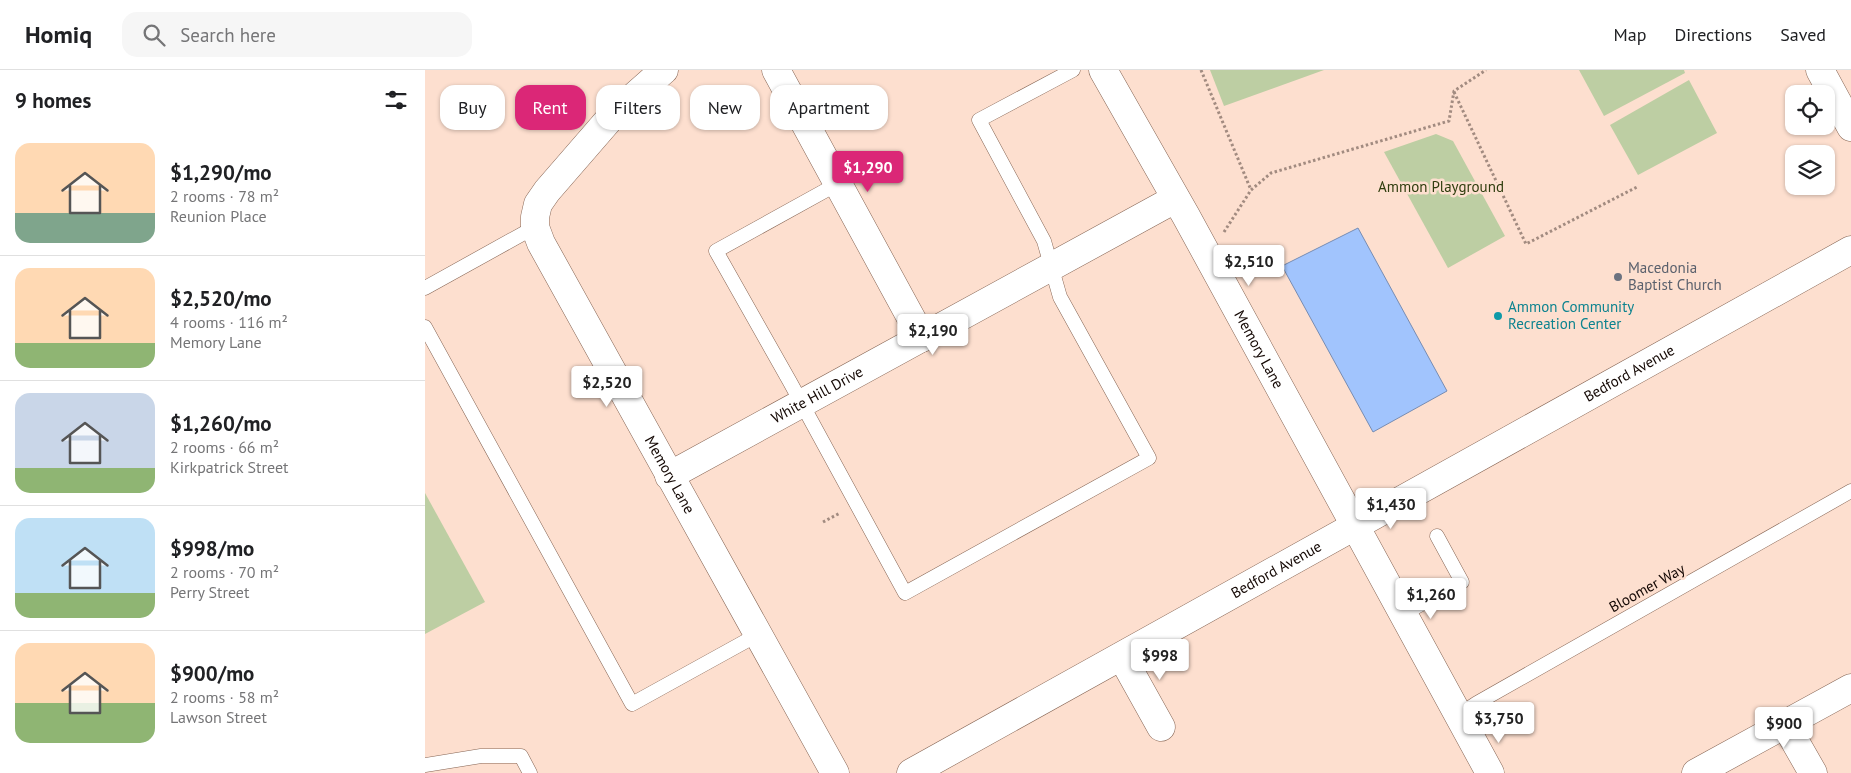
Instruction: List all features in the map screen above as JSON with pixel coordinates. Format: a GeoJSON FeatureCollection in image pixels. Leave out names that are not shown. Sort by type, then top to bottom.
{"type":"FeatureCollection","features":[{"type":"Feature","properties":{"kind":"street"},"geometry":{"type":"LineString","coordinates":[[535,227],[538,204],[569,163],[612,116],[664,70]]}},
{"type":"Feature","properties":{"kind":"street"},"geometry":{"type":"LineString","coordinates":[[776,70],[922,338]]}},
{"type":"Feature","properties":{"kind":"street","name":"Memory Lane"},"geometry":{"type":"LineString","coordinates":[[1103,70],[1490,773]]}},
{"type":"Feature","properties":{"kind":"street"},"geometry":{"type":"LineString","coordinates":[[1820,70],[1851,127]]}},
{"type":"Feature","properties":{"kind":"street","name":"White Hill Drive"},"geometry":{"type":"LineString","coordinates":[[669,476],[1175,199]]}},
{"type":"Feature","properties":{"kind":"street","name":"Memory Lane"},"geometry":{"type":"LineString","coordinates":[[535,227],[541,243],[669,476],[835,773]]}},
{"type":"Feature","properties":{"kind":"street","name":"Bedford Avenue"},"geometry":{"type":"LineString","coordinates":[[911,773],[1851,250]]}},
{"type":"Feature","properties":{"kind":"street"},"geometry":{"type":"LineString","coordinates":[[1122,657],[1161,726]]}},
{"type":"Feature","properties":{"kind":"street"},"geometry":{"type":"LineString","coordinates":[[1696,773],[1851,688]]}},
{"type":"Feature","properties":{"kind":"street"},"geometry":{"type":"LineString","coordinates":[[1785,724],[1813,773]]}},
{"type":"Feature","properties":{"kind":"lane"},"geometry":{"type":"LineString","coordinates":[[839,183],[716,251],[905,593],[1149,458],[1060,297],[1044,241],[979,120],[1073,70]]}},
{"type":"Feature","properties":{"kind":"lane"},"geometry":{"type":"LineString","coordinates":[[425,288],[535,227]]}},
{"type":"Feature","properties":{"kind":"lane"},"geometry":{"type":"LineString","coordinates":[[425,327],[633,704],[757,635]]}},
{"type":"Feature","properties":{"kind":"lane","name":"Bloomer Way"},"geometry":{"type":"LineString","coordinates":[[1459,715],[1477,703],[1851,492]]}},
{"type":"Feature","properties":{"kind":"lane"},"geometry":{"type":"LineString","coordinates":[[1403,614],[1462,582],[1437,536]]}},
{"type":"Feature","properties":{"kind":"lane"},"geometry":{"type":"LineString","coordinates":[[425,765],[446,767],[481,756],[521,756],[530,773]]}},
{"type":"Feature","properties":{"kind":"path"},"geometry":{"type":"LineString","coordinates":[[1201,70],[1251,190]]}},
{"type":"Feature","properties":{"kind":"path"},"geometry":{"type":"LineString","coordinates":[[1222,235],[1251,190],[1271,173],[1449,121],[1454,91],[1486,70]]}},
{"type":"Feature","properties":{"kind":"path"},"geometry":{"type":"LineString","coordinates":[[1454,91],[1526,244],[1637,187]]}},
{"type":"Feature","properties":{"kind":"path"},"geometry":{"type":"LineString","coordinates":[[823,522],[843,512]]}},
{"type":"Feature","properties":{"kind":"green space"},"geometry":{"type":"Polygon","coordinates":[[[1210,70],[1324,70],[1224,106],[1210,70]]]}},
{"type":"Feature","properties":{"kind":"green space"},"geometry":{"type":"Polygon","coordinates":[[[1579,70],[1684,70],[1685,73],[1604,116],[1579,70]]]}},
{"type":"Feature","properties":{"kind":"green space"},"geometry":{"type":"Polygon","coordinates":[[[1689,80],[1717,133],[1638,175],[1610,125],[1689,80]]]}},
{"type":"Feature","properties":{"kind":"green space","name":"Ammon Playground"},"geometry":{"type":"Polygon","coordinates":[[[1436,134],[1453,141],[1505,236],[1448,268],[1384,152],[1436,134]]]}},
{"type":"Feature","properties":{"kind":"green space"},"geometry":{"type":"Polygon","coordinates":[[[425,493],[485,602],[425,634],[425,493]]]}},
{"type":"Feature","properties":{"kind":"water"},"geometry":{"type":"Polygon","coordinates":[[[1358,228],[1447,391],[1373,432],[1282,266],[1358,228]]]}},
{"type":"Feature","properties":{"kind":"place","name":"Macedonia Baptist Church"},"geometry":{"type":"Point","coordinates":[1618,277]}},
{"type":"Feature","properties":{"kind":"place","name":"Ammon Community Recreation Center"},"geometry":{"type":"Point","coordinates":[1498,316]}}]}
